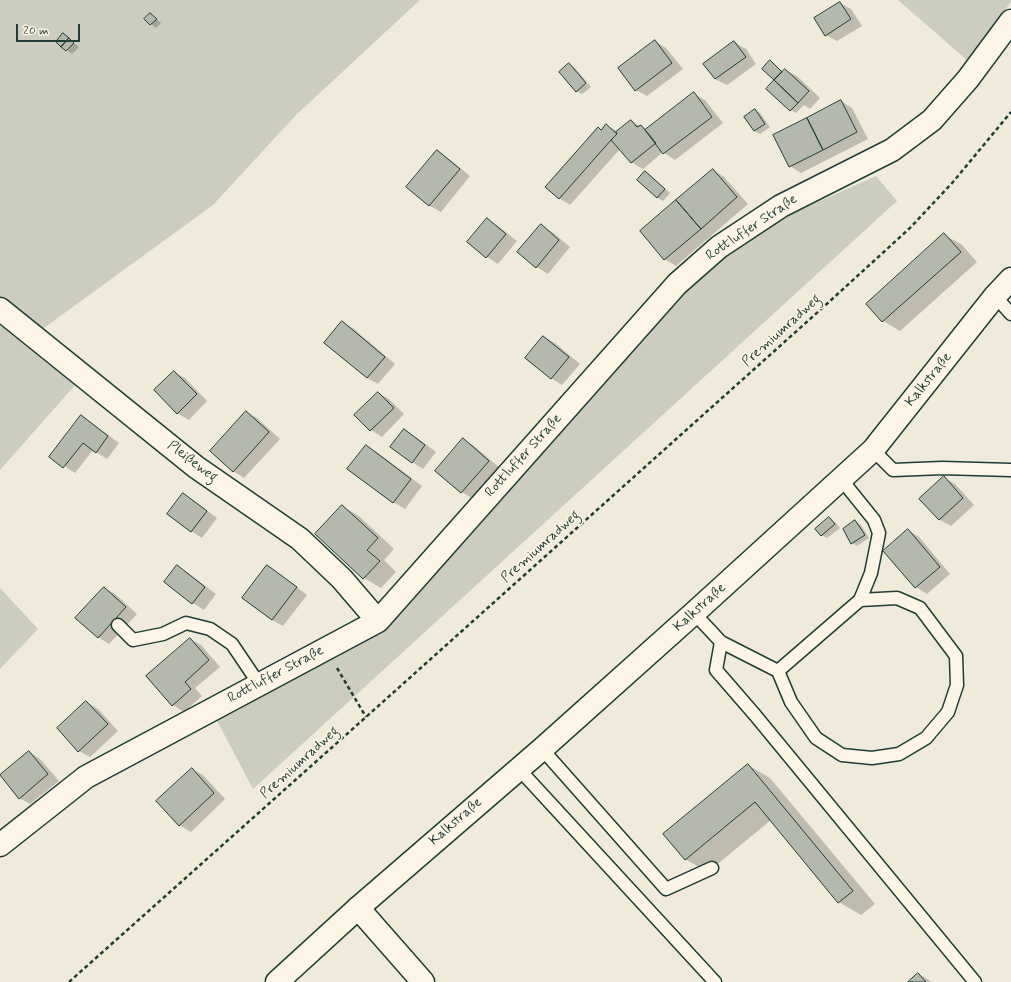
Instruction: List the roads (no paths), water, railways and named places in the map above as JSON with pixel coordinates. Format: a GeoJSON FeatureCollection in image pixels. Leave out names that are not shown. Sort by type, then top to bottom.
{"type":"FeatureCollection","features":[{"type":"Feature","properties":{"kind":"street","name":"Rottluffer Straße"},"geometry":{"type":"LineString","coordinates":[[0,845],[86,777],[378,621],[677,284],[719,248],[781,206],[892,150],[932,120],[968,79],[1011,21]]}},
{"type":"Feature","properties":{"kind":"street","name":"Kalkstraße"},"geometry":{"type":"LineString","coordinates":[[277,982],[358,908],[518,768],[542,749],[873,450],[995,296],[1011,279]]}},
{"type":"Feature","properties":{"kind":"street","name":"Pleißeweg"},"geometry":{"type":"LineString","coordinates":[[0,309],[196,467],[300,539],[342,579],[378,621]]}},
{"type":"Feature","properties":{"kind":"street"},"geometry":{"type":"LineString","coordinates":[[358,908],[423,982]]}},
{"type":"Feature","properties":{"kind":"lane"},"geometry":{"type":"LineString","coordinates":[[995,296],[1011,314]]}},
{"type":"Feature","properties":{"kind":"lane"},"geometry":{"type":"LineString","coordinates":[[873,450],[893,470],[942,468],[1011,470]]}},
{"type":"Feature","properties":{"kind":"lane"},"geometry":{"type":"LineString","coordinates":[[778,671],[860,600],[871,573],[879,533],[874,520],[841,479]]}},
{"type":"Feature","properties":{"kind":"lane"},"geometry":{"type":"LineString","coordinates":[[694,613],[721,642],[778,671],[792,702],[816,738],[842,756],[872,758],[899,754],[926,738],[948,712],[957,685],[956,656],[920,608],[897,598],[860,600]]}},
{"type":"Feature","properties":{"kind":"lane"},"geometry":{"type":"LineString","coordinates":[[118,626],[133,640],[163,634],[186,622],[210,628],[232,644],[259,684]]}},
{"type":"Feature","properties":{"kind":"lane"},"geometry":{"type":"LineString","coordinates":[[721,642],[716,670],[765,727],[975,982]]}},
{"type":"Feature","properties":{"kind":"lane"},"geometry":{"type":"LineString","coordinates":[[542,749],[666,889],[712,868]]}},
{"type":"Feature","properties":{"kind":"lane"},"geometry":{"type":"LineString","coordinates":[[518,768],[715,982]]}}]}
